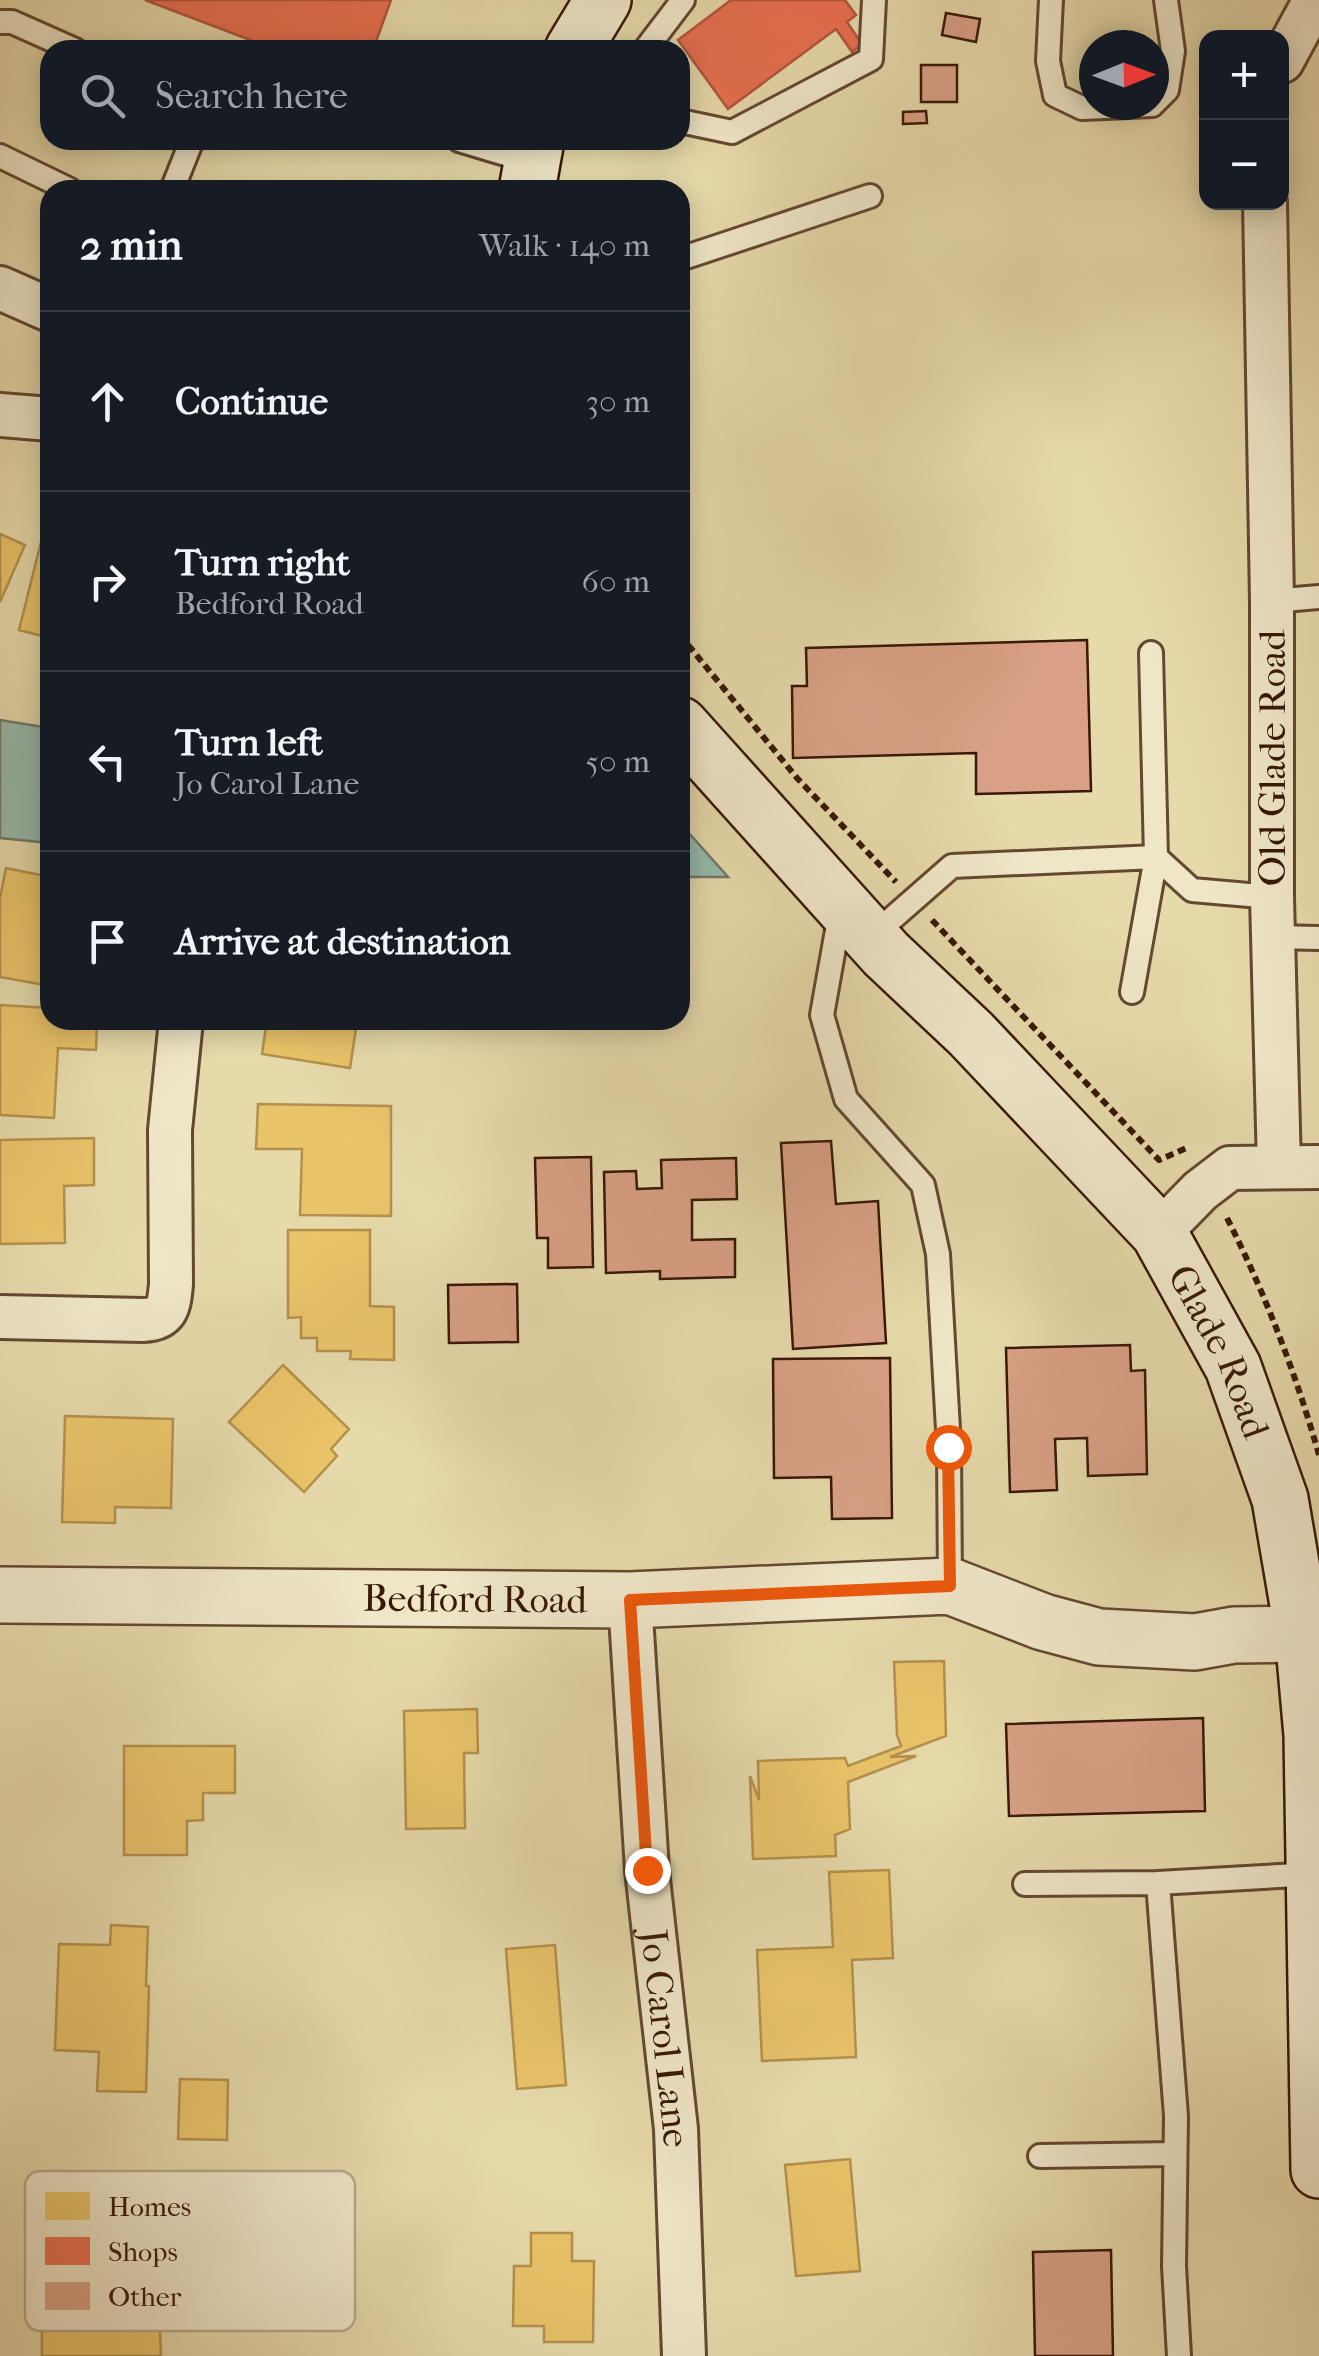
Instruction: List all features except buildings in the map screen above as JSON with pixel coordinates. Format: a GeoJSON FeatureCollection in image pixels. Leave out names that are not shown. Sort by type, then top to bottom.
{"type":"FeatureCollection","features":[{"type":"Feature","properties":{"kind":"main road"},"geometry":{"type":"LineString","coordinates":[[579,40],[603,0]]}},
{"type":"Feature","properties":{"kind":"main road","name":"Glade Road"},"geometry":{"type":"LineString","coordinates":[[690,736],[856,921],[971,1034],[1159,1233],[1233,1367],[1280,1500],[1311,1633],[1319,2170]]}},
{"type":"Feature","properties":{"kind":"main road","name":"Bedford Road"},"geometry":{"type":"LineString","coordinates":[[0,1595],[630,1600],[950,1586],[1043,1622],[1099,1637],[1195,1642],[1234,1635],[1311,1633]]}},
{"type":"Feature","properties":{"kind":"street"},"geometry":{"type":"LineString","coordinates":[[1289,47],[1315,0]]}},
{"type":"Feature","properties":{"kind":"street","name":"Old Glade Road"},"geometry":{"type":"LineString","coordinates":[[1159,1233],[1200,1191],[1230,1168],[1299,1167],[1272,917],[1272,600],[1265,210]]}},
{"type":"Feature","properties":{"kind":"street"},"geometry":{"type":"LineString","coordinates":[[0,288],[40,306]]}},
{"type":"Feature","properties":{"kind":"street"},"geometry":{"type":"LineString","coordinates":[[0,416],[40,418]]}},
{"type":"Feature","properties":{"kind":"street"},"geometry":{"type":"LineString","coordinates":[[0,1317],[156,1320],[163,1315],[170,1300],[171,1284],[170,1130],[179,1030]]}},
{"type":"Feature","properties":{"kind":"street","name":"Jo Carol Lane"},"geometry":{"type":"LineString","coordinates":[[630,1600],[647,1870],[676,2129],[684,2356]]}},
{"type":"Feature","properties":{"kind":"lane"},"geometry":{"type":"LineString","coordinates":[[653,40],[683,0]]}},
{"type":"Feature","properties":{"kind":"lane"},"geometry":{"type":"LineString","coordinates":[[690,123],[732,132],[870,60],[874,0]]}},
{"type":"Feature","properties":{"kind":"lane"},"geometry":{"type":"LineString","coordinates":[[1051,0],[1048,61],[1055,95],[1079,107]]}},
{"type":"Feature","properties":{"kind":"lane"},"geometry":{"type":"LineString","coordinates":[[1166,0],[1173,50],[1169,82]]}},
{"type":"Feature","properties":{"kind":"lane"},"geometry":{"type":"LineString","coordinates":[[0,22],[12,22],[52,40]]}},
{"type":"Feature","properties":{"kind":"lane"},"geometry":{"type":"LineString","coordinates":[[176,180],[188,150]]}},
{"type":"Feature","properties":{"kind":"lane"},"geometry":{"type":"LineString","coordinates":[[489,150],[532,164]]}},
{"type":"Feature","properties":{"kind":"lane"},"geometry":{"type":"LineString","coordinates":[[0,156],[49,180]]}},
{"type":"Feature","properties":{"kind":"lane"},"geometry":{"type":"LineString","coordinates":[[690,256],[870,196]]}},
{"type":"Feature","properties":{"kind":"lane"},"geometry":{"type":"LineString","coordinates":[[1272,600],[1319,597]]}},
{"type":"Feature","properties":{"kind":"lane"},"geometry":{"type":"LineString","coordinates":[[1132,992],[1156,858],[1151,653]]}},
{"type":"Feature","properties":{"kind":"lane"},"geometry":{"type":"LineString","coordinates":[[950,1586],[948,1447],[938,1254],[923,1185],[846,1098],[822,1016],[856,921],[952,866],[1156,858],[1192,890],[1272,917],[1319,938]]}},
{"type":"Feature","properties":{"kind":"lane"},"geometry":{"type":"LineString","coordinates":[[1024,1884],[1158,1883],[1315,1874]]}},
{"type":"Feature","properties":{"kind":"lane"},"geometry":{"type":"LineString","coordinates":[[1158,1883],[1176,2116],[1174,2266],[1178,2356]]}},
{"type":"Feature","properties":{"kind":"lane"},"geometry":{"type":"LineString","coordinates":[[1040,2156],[1176,2154]]}},
{"type":"Feature","properties":{"kind":"shaded area"},"geometry":{"type":"Polygon","coordinates":[[[0,720],[40,726],[40,842],[0,838],[0,720]]]}},
{"type":"Feature","properties":{"kind":"shaded area"},"geometry":{"type":"Polygon","coordinates":[[[690,834],[728,877],[690,877],[690,834]]]}},
{"type":"Feature","properties":{"kind":"route"},"geometry":{"type":"LineString","coordinates":[[647,1870],[630,1600],[950,1586],[948,1447]]}}]}
